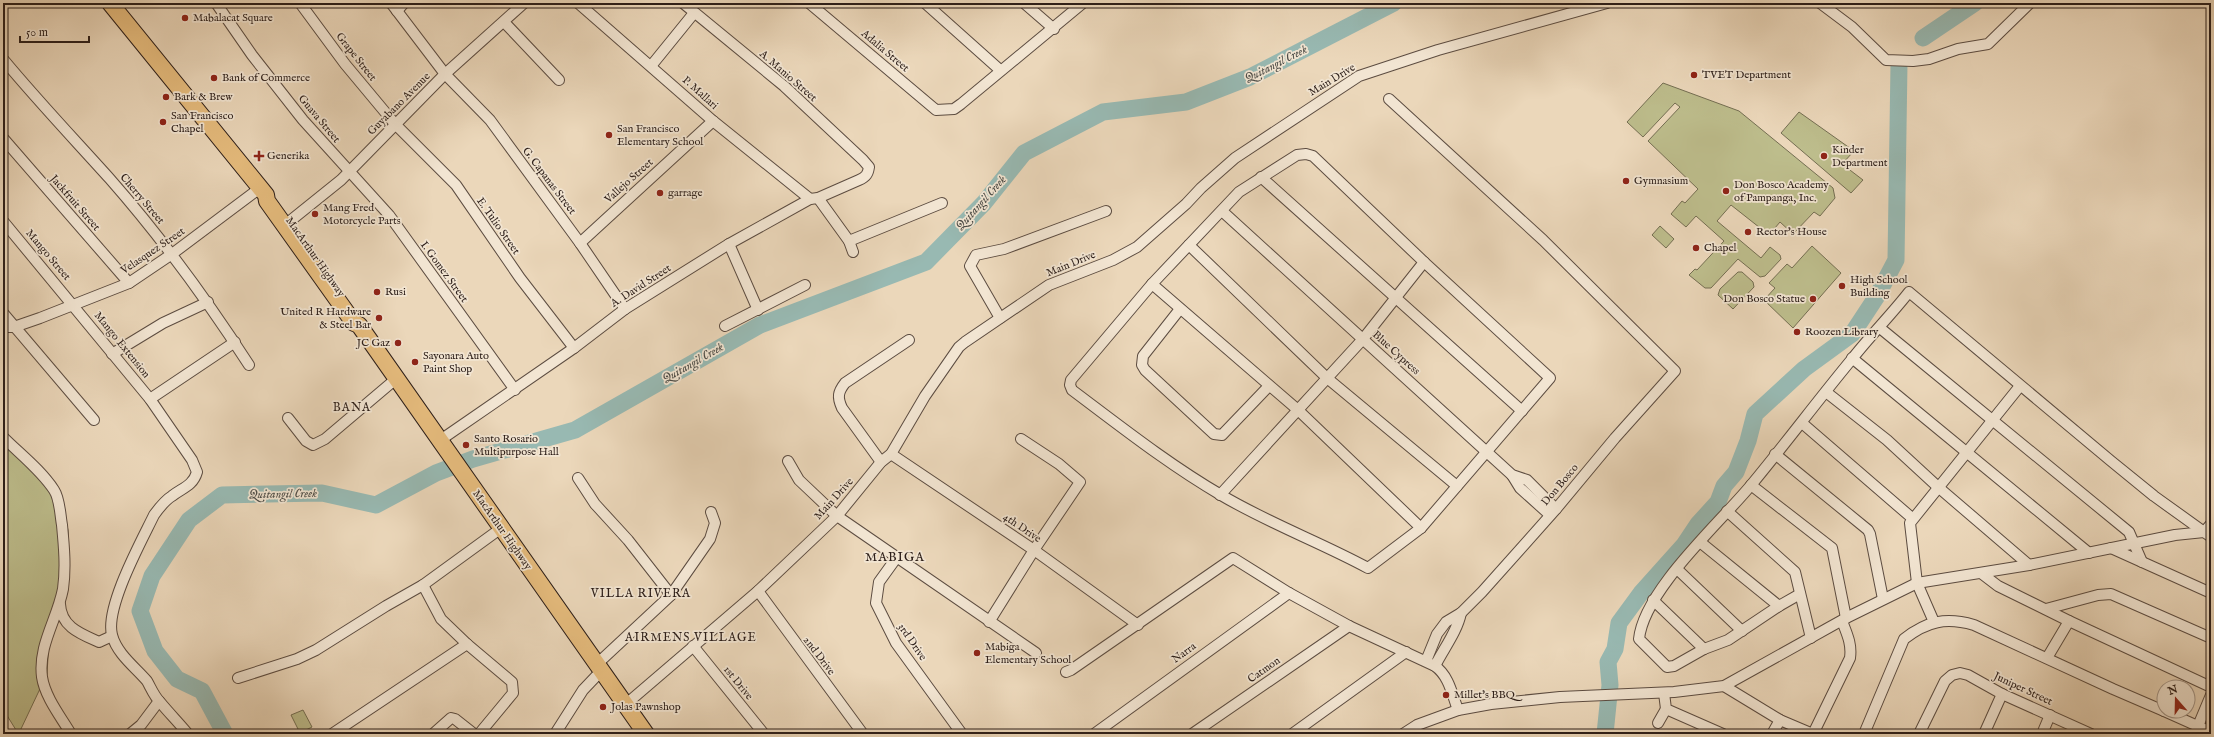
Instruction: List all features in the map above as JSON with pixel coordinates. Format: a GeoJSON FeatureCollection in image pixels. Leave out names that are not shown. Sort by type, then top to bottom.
{"type":"FeatureCollection","features":[{"type":"Feature","properties":{"kind":"highway","name":"MacArthur Highway"},"geometry":{"type":"LineString","coordinates":[[110,3],[263,191],[267,201],[354,323],[359,325]]}},
{"type":"Feature","properties":{"kind":"highway","name":"MacArthur Highway"},"geometry":{"type":"LineString","coordinates":[[263,191],[273,197],[290,221],[358,320],[359,325],[397,378],[474,492],[646,734]]}},
{"type":"Feature","properties":{"kind":"street","name":"Guava Street"},"geometry":{"type":"LineString","coordinates":[[216,3],[252,55],[298,114],[349,172]]}},
{"type":"Feature","properties":{"kind":"street","name":"Grape Street"},"geometry":{"type":"LineString","coordinates":[[300,3],[345,64],[395,124]]}},
{"type":"Feature","properties":{"kind":"street","name":"Guyabano Avenue"},"geometry":{"type":"LineString","coordinates":[[290,221],[349,172],[445,74],[524,3]]}},
{"type":"Feature","properties":{"kind":"street","name":"P. Mallari"},"geometry":{"type":"LineString","coordinates":[[578,3],[713,121],[814,198],[849,241],[853,252]]}},
{"type":"Feature","properties":{"kind":"street","name":"A. Manio Street"},"geometry":{"type":"LineString","coordinates":[[683,3],[784,86],[864,160],[869,167],[868,172]]}},
{"type":"Feature","properties":{"kind":"street","name":"Adalia Street"},"geometry":{"type":"LineString","coordinates":[[809,3],[936,110],[948,110],[961,104],[1000,70]]}},
{"type":"Feature","properties":{"kind":"street"},"geometry":{"type":"LineString","coordinates":[[925,3],[1000,70],[1054,29],[1083,3]]}},
{"type":"Feature","properties":{"kind":"street"},"geometry":{"type":"LineString","coordinates":[[1024,3],[1054,29]]}},
{"type":"Feature","properties":{"kind":"street","name":"Main Drive"},"geometry":{"type":"LineString","coordinates":[[625,705],[758,591],[837,516],[881,462],[891,454],[925,396],[959,348],[1000,318],[1049,285],[1113,260],[1137,247],[1235,158],[1359,76],[1446,48],[1607,3]]}},
{"type":"Feature","properties":{"kind":"street"},"geometry":{"type":"LineString","coordinates":[[1820,3],[1852,27],[1886,60],[1913,61],[1929,59],[1958,49],[1988,44],[2030,3]]}},
{"type":"Feature","properties":{"kind":"street","name":"G. Capanas Street"},"geometry":{"type":"LineString","coordinates":[[398,6],[445,74],[490,120],[580,243],[625,309]]}},
{"type":"Feature","properties":{"kind":"street"},"geometry":{"type":"LineString","coordinates":[[651,66],[694,13]]}},
{"type":"Feature","properties":{"kind":"street"},"geometry":{"type":"LineString","coordinates":[[504,22],[559,80]]}},
{"type":"Feature","properties":{"kind":"street","name":"Cherry Street"},"geometry":{"type":"LineString","coordinates":[[3,59],[45,109],[110,179],[172,254],[208,302],[249,365]]}},
{"type":"Feature","properties":{"kind":"street","name":"Don Bosco"},"geometry":{"type":"LineString","coordinates":[[1389,99],[1543,240],[1675,371],[1620,432],[1553,512],[1461,613],[1446,622],[1437,634],[1431,664]]}},
{"type":"Feature","properties":{"kind":"street","name":"Vallejo Street"},"geometry":{"type":"LineString","coordinates":[[580,243],[713,121]]}},
{"type":"Feature","properties":{"kind":"street","name":"E. Tulio Street"},"geometry":{"type":"LineString","coordinates":[[395,124],[456,185],[520,278],[574,348]]}},
{"type":"Feature","properties":{"kind":"street","name":"Jackfruit Street"},"geometry":{"type":"LineString","coordinates":[[3,138],[129,283]]}},
{"type":"Feature","properties":{"kind":"street"},"geometry":{"type":"LineString","coordinates":[[1297,155],[1313,156],[1424,262],[1550,378],[1421,528],[1368,568],[1266,520],[1220,495],[1166,460],[1072,390],[1070,385],[1071,380],[1152,284],[1222,210],[1239,192],[1297,155]]}},
{"type":"Feature","properties":{"kind":"street","name":"I. Gomez Street"},"geometry":{"type":"LineString","coordinates":[[349,172],[389,215],[515,390]]}},
{"type":"Feature","properties":{"kind":"street","name":"A. David Street"},"geometry":{"type":"LineString","coordinates":[[444,448],[515,390],[625,309],[729,244],[814,198],[865,177],[868,172]]}},
{"type":"Feature","properties":{"kind":"street"},"geometry":{"type":"LineString","coordinates":[[1261,177],[1522,411]]}},
{"type":"Feature","properties":{"kind":"street","name":"Velasquez Street"},"geometry":{"type":"LineString","coordinates":[[3,328],[14,327],[75,306],[129,283],[263,191]]}},
{"type":"Feature","properties":{"kind":"street"},"geometry":{"type":"LineString","coordinates":[[849,241],[942,202]]}},
{"type":"Feature","properties":{"kind":"street","name":"Blue Cypress"},"geometry":{"type":"LineString","coordinates":[[1222,210],[1512,475],[1520,488],[1553,512]]}},
{"type":"Feature","properties":{"kind":"street"},"geometry":{"type":"LineString","coordinates":[[1000,318],[970,266],[976,255],[1004,249],[1106,211]]}},
{"type":"Feature","properties":{"kind":"street","name":"Mango Street"},"geometry":{"type":"LineString","coordinates":[[3,221],[75,306]]}},
{"type":"Feature","properties":{"kind":"street"},"geometry":{"type":"LineString","coordinates":[[729,244],[758,310]]}},
{"type":"Feature","properties":{"kind":"street"},"geometry":{"type":"LineString","coordinates":[[1189,245],[1328,378],[1457,486]]}},
{"type":"Feature","properties":{"kind":"street"},"geometry":{"type":"LineString","coordinates":[[1220,495],[1364,340],[1424,262]]}},
{"type":"Feature","properties":{"kind":"street"},"geometry":{"type":"LineString","coordinates":[[1152,284],[1298,410],[1421,528]]}},
{"type":"Feature","properties":{"kind":"street"},"geometry":{"type":"LineString","coordinates":[[725,326],[805,286]]}},
{"type":"Feature","properties":{"kind":"street"},"geometry":{"type":"LineString","coordinates":[[1800,594],[1728,640],[1704,649],[1674,666],[1667,667],[1640,642],[1639,635],[1653,600],[1700,542],[1751,485],[1774,454],[1802,423],[1852,358],[1880,328],[1909,292],[2110,461],[2209,531]]}},
{"type":"Feature","properties":{"kind":"street"},"geometry":{"type":"LineString","coordinates":[[112,354],[163,323],[208,302]]}},
{"type":"Feature","properties":{"kind":"street","name":"Mango Extension"},"geometry":{"type":"LineString","coordinates":[[75,306],[112,354],[150,399],[192,460],[197,472],[192,483],[162,504],[148,526],[119,592],[112,612],[112,636]]}},
{"type":"Feature","properties":{"kind":"street"},"geometry":{"type":"LineString","coordinates":[[1180,309],[1143,356],[1142,365],[1145,370],[1214,434],[1222,435],[1269,386]]}},
{"type":"Feature","properties":{"kind":"street"},"geometry":{"type":"LineString","coordinates":[[3,313],[94,420]]}},
{"type":"Feature","properties":{"kind":"street"},"geometry":{"type":"LineString","coordinates":[[1880,328],[2129,532],[2142,562]]}},
{"type":"Feature","properties":{"kind":"street"},"geometry":{"type":"LineString","coordinates":[[881,462],[842,408],[838,399],[839,391],[845,383],[909,340]]}},
{"type":"Feature","properties":{"kind":"street"},"geometry":{"type":"LineString","coordinates":[[150,399],[234,342]]}},
{"type":"Feature","properties":{"kind":"street"},"geometry":{"type":"LineString","coordinates":[[1852,358],[2089,553]]}},
{"type":"Feature","properties":{"kind":"street"},"geometry":{"type":"LineString","coordinates":[[288,418],[306,440],[313,445],[325,439],[397,378]]}},
{"type":"Feature","properties":{"kind":"street"},"geometry":{"type":"LineString","coordinates":[[1934,622],[1918,583],[1910,529],[1912,518],[1968,452],[2020,386]]}},
{"type":"Feature","properties":{"kind":"street"},"geometry":{"type":"LineString","coordinates":[[1826,392],[1887,440],[1938,487],[2029,565]]}},
{"type":"Feature","properties":{"kind":"street"},"geometry":{"type":"LineString","coordinates":[[1802,423],[1912,518]]}},
{"type":"Feature","properties":{"kind":"street"},"geometry":{"type":"LineString","coordinates":[[3,437],[54,491],[60,509],[64,550],[63,588],[44,644],[42,655],[42,678],[53,704],[70,733]]}},
{"type":"Feature","properties":{"kind":"street"},"geometry":{"type":"LineString","coordinates":[[989,622],[1034,550],[1080,482],[1059,464],[1021,439]]}},
{"type":"Feature","properties":{"kind":"street","name":"4th Drive"},"geometry":{"type":"LineString","coordinates":[[891,454],[1034,550],[1138,625]]}},
{"type":"Feature","properties":{"kind":"street"},"geometry":{"type":"LineString","coordinates":[[1774,454],[1868,530],[1883,599]]}},
{"type":"Feature","properties":{"kind":"street"},"geometry":{"type":"LineString","coordinates":[[788,461],[799,480],[837,516],[1036,653]]}},
{"type":"Feature","properties":{"kind":"street"},"geometry":{"type":"LineString","coordinates":[[578,478],[595,504],[628,540],[671,595]]}},
{"type":"Feature","properties":{"kind":"street"},"geometry":{"type":"LineString","coordinates":[[1724,686],[1780,720],[1813,734],[1850,658],[1851,649],[1849,636],[1844,620],[1832,548],[1751,485]]}},
{"type":"Feature","properties":{"kind":"street"},"geometry":{"type":"LineString","coordinates":[[1727,511],[1796,572],[1799,579],[1800,594],[1811,638]]}},
{"type":"Feature","properties":{"kind":"street"},"geometry":{"type":"LineString","coordinates":[[555,734],[582,690],[599,667],[671,595],[710,539],[714,523],[711,512]]}},
{"type":"Feature","properties":{"kind":"street"},"geometry":{"type":"LineString","coordinates":[[238,678],[297,659],[316,650],[386,606],[423,585],[500,529]]}},
{"type":"Feature","properties":{"kind":"street"},"geometry":{"type":"LineString","coordinates":[[1403,734],[1417,725],[1458,710],[1521,701],[1664,693],[1724,686],[1883,599],[1918,583],[2029,565],[2111,548],[2209,531]]}},
{"type":"Feature","properties":{"kind":"street"},"geometry":{"type":"LineString","coordinates":[[1700,542],[1779,606]]}},
{"type":"Feature","properties":{"kind":"street"},"geometry":{"type":"LineString","coordinates":[[2111,548],[2211,593]]}},
{"type":"Feature","properties":{"kind":"street","name":"3rd Drive"},"geometry":{"type":"LineString","coordinates":[[897,557],[879,582],[876,603],[896,643],[962,734]]}},
{"type":"Feature","properties":{"kind":"street"},"geometry":{"type":"LineString","coordinates":[[1066,672],[1072,670],[1138,625],[1233,558],[1289,593],[1349,626],[1431,664],[1444,675],[1458,710]]}},
{"type":"Feature","properties":{"kind":"street"},"geometry":{"type":"LineString","coordinates":[[1677,569],[1742,631]]}},
{"type":"Feature","properties":{"kind":"street"},"geometry":{"type":"LineString","coordinates":[[1981,573],[1998,586],[2211,687]]}},
{"type":"Feature","properties":{"kind":"street"},"geometry":{"type":"LineString","coordinates":[[423,585],[441,619],[467,644],[512,682],[514,688],[513,694],[479,734]]}},
{"type":"Feature","properties":{"kind":"street","name":"2nd Drive"},"geometry":{"type":"LineString","coordinates":[[758,591],[863,734]]}},
{"type":"Feature","properties":{"kind":"street","name":"Narra"},"geometry":{"type":"LineString","coordinates":[[1094,734],[1289,593]]}},
{"type":"Feature","properties":{"kind":"street"},"geometry":{"type":"LineString","coordinates":[[2046,609],[2098,595],[2111,594],[2211,638]]}},
{"type":"Feature","properties":{"kind":"street"},"geometry":{"type":"LineString","coordinates":[[60,598],[61,608],[68,626],[99,642],[112,636],[130,664],[146,681],[159,701],[188,734]]}},
{"type":"Feature","properties":{"kind":"street"},"geometry":{"type":"LineString","coordinates":[[1653,600],[1704,649]]}},
{"type":"Feature","properties":{"kind":"street"},"geometry":{"type":"LineString","coordinates":[[1864,734],[1904,639],[1934,622],[1958,620],[1974,625],[2156,707]]}},
{"type":"Feature","properties":{"kind":"street"},"geometry":{"type":"LineString","coordinates":[[2048,658],[2069,620]]}},
{"type":"Feature","properties":{"kind":"street","name":"Catmon"},"geometry":{"type":"LineString","coordinates":[[1192,734],[1349,626]]}},
{"type":"Feature","properties":{"kind":"street"},"geometry":{"type":"LineString","coordinates":[[332,734],[467,644]]}},
{"type":"Feature","properties":{"kind":"street","name":"1st Drive"},"geometry":{"type":"LineString","coordinates":[[693,646],[764,734]]}},
{"type":"Feature","properties":{"kind":"street"},"geometry":{"type":"LineString","coordinates":[[1292,734],[1406,652]]}},
{"type":"Feature","properties":{"kind":"street","name":"Juniper Street"},"geometry":{"type":"LineString","coordinates":[[1919,734],[1945,681],[1952,675],[1960,673],[1968,675],[2002,694],[2091,734]]}},
{"type":"Feature","properties":{"kind":"street"},"geometry":{"type":"LineString","coordinates":[[1658,723],[1666,709],[1664,693]]}},
{"type":"Feature","properties":{"kind":"street"},"geometry":{"type":"LineString","coordinates":[[1984,734],[2002,694]]}},
{"type":"Feature","properties":{"kind":"street"},"geometry":{"type":"LineString","coordinates":[[2198,726],[2211,695]]}},
{"type":"Feature","properties":{"kind":"street"},"geometry":{"type":"LineString","coordinates":[[130,734],[142,725],[159,701]]}},
{"type":"Feature","properties":{"kind":"street"},"geometry":{"type":"LineString","coordinates":[[1666,709],[1723,734]]}},
{"type":"Feature","properties":{"kind":"street"},"geometry":{"type":"LineString","coordinates":[[2042,734],[2050,715]]}},
{"type":"Feature","properties":{"kind":"street"},"geometry":{"type":"LineString","coordinates":[[433,734],[451,718],[455,719],[474,734]]}},
{"type":"Feature","properties":{"kind":"street"},"geometry":{"type":"LineString","coordinates":[[2182,719],[2211,732]]}},
{"type":"Feature","properties":{"kind":"street"},"geometry":{"type":"LineString","coordinates":[[1772,734],[1780,720]]}},
{"type":"Feature","properties":{"kind":"green space"},"geometry":{"type":"Polygon","coordinates":[[[1663,83],[1739,111],[1833,188],[1835,198],[1820,216],[1814,212],[1793,234],[1780,222],[1769,235],[1731,205],[1717,221],[1761,258],[1770,247],[1780,255],[1781,259],[1765,276],[1760,277],[1738,259],[1711,288],[1705,288],[1689,275],[1695,269],[1697,270],[1724,241],[1696,216],[1686,227],[1671,214],[1682,201],[1685,203],[1698,189],[1648,141],[1680,107],[1675,103],[1643,137],[1627,122],[1663,83]]]}},
{"type":"Feature","properties":{"kind":"green space"},"geometry":{"type":"Polygon","coordinates":[[[1799,112],[1854,151],[1842,164],[1863,180],[1851,193],[1781,133],[1799,112]]]}},
{"type":"Feature","properties":{"kind":"green space"},"geometry":{"type":"Polygon","coordinates":[[[1660,226],[1674,239],[1666,248],[1652,235],[1660,226]]]}},
{"type":"Feature","properties":{"kind":"green space"},"geometry":{"type":"Polygon","coordinates":[[[1812,246],[1841,273],[1793,328],[1764,300],[1775,288],[1769,283],[1787,264],[1792,268],[1812,246]]]}},
{"type":"Feature","properties":{"kind":"green space"},"geometry":{"type":"Polygon","coordinates":[[[1738,272],[1742,272],[1753,282],[1754,287],[1733,309],[1718,295],[1720,289],[1738,272]]]}},
{"type":"Feature","properties":{"kind":"green space"},"geometry":{"type":"Polygon","coordinates":[[[3,431],[59,494],[68,530],[69,558],[50,623],[47,674],[20,731],[16,730],[3,709],[3,431]]]}},
{"type":"Feature","properties":{"kind":"green space"},"geometry":{"type":"Polygon","coordinates":[[[303,710],[312,727],[300,733],[291,715],[303,710]]]}},
{"type":"Feature","properties":{"kind":"waterway","name":"Quitangil Creek"},"geometry":{"type":"LineString","coordinates":[[225,734],[202,691],[177,679],[155,651],[140,611],[152,576],[189,520],[222,495],[322,493],[376,505],[436,473],[473,459],[575,430],[760,325],[926,262],[984,203],[1024,153],[1103,112],[1186,102],[1250,77],[1394,3]]}},
{"type":"Feature","properties":{"kind":"waterway"},"geometry":{"type":"LineString","coordinates":[[1923,38],[1975,3]]}},
{"type":"Feature","properties":{"kind":"waterway"},"geometry":{"type":"LineString","coordinates":[[1605,734],[1610,685],[1608,662],[1615,649],[1619,623],[1641,593],[1684,545],[1698,524],[1718,502],[1724,486],[1736,472],[1748,441],[1755,414],[1804,369],[1852,334],[1877,296],[1896,260],[1899,64]]}},
{"type":"Feature","properties":{"kind":"place","name":"Mabalacat Square"},"geometry":{"type":"Point","coordinates":[185,18]}},
{"type":"Feature","properties":{"kind":"place","name":"TVET Department"},"geometry":{"type":"Point","coordinates":[1694,75]}},
{"type":"Feature","properties":{"kind":"place","name":"Bank of Commerce"},"geometry":{"type":"Point","coordinates":[214,78]}},
{"type":"Feature","properties":{"kind":"place","name":"Bark & Brew"},"geometry":{"type":"Point","coordinates":[166,97]}},
{"type":"Feature","properties":{"kind":"place","name":"San Francisco Chapel"},"geometry":{"type":"Point","coordinates":[163,122]}},
{"type":"Feature","properties":{"kind":"place","name":"San Francisco Elementary School"},"geometry":{"type":"Point","coordinates":[609,135]}},
{"type":"Feature","properties":{"kind":"place","name":"Generika"},"geometry":{"type":"Point","coordinates":[259,156]}},
{"type":"Feature","properties":{"kind":"place","name":"Kinder Department"},"geometry":{"type":"Point","coordinates":[1824,156]}},
{"type":"Feature","properties":{"kind":"place","name":"Gymnasium"},"geometry":{"type":"Point","coordinates":[1626,181]}},
{"type":"Feature","properties":{"kind":"place","name":"Don Bosco Academy of Pampanga, Inc."},"geometry":{"type":"Point","coordinates":[1726,191]}},
{"type":"Feature","properties":{"kind":"place","name":"garrage"},"geometry":{"type":"Point","coordinates":[660,193]}},
{"type":"Feature","properties":{"kind":"place","name":"Mang Fred Motorcycle Parts"},"geometry":{"type":"Point","coordinates":[315,214]}},
{"type":"Feature","properties":{"kind":"place","name":"Rector's House"},"geometry":{"type":"Point","coordinates":[1748,232]}},
{"type":"Feature","properties":{"kind":"place","name":"Chapel"},"geometry":{"type":"Point","coordinates":[1696,248]}},
{"type":"Feature","properties":{"kind":"place","name":"High School Building"},"geometry":{"type":"Point","coordinates":[1842,286]}},
{"type":"Feature","properties":{"kind":"place","name":"Rusi"},"geometry":{"type":"Point","coordinates":[377,292]}},
{"type":"Feature","properties":{"kind":"place","name":"Don Bosco Statue"},"geometry":{"type":"Point","coordinates":[1813,299]}},
{"type":"Feature","properties":{"kind":"place","name":"United R Hardware & Steel Bar"},"geometry":{"type":"Point","coordinates":[379,318]}},
{"type":"Feature","properties":{"kind":"place","name":"Roozen Library"},"geometry":{"type":"Point","coordinates":[1797,332]}},
{"type":"Feature","properties":{"kind":"place","name":"JC Gaz"},"geometry":{"type":"Point","coordinates":[398,343]}},
{"type":"Feature","properties":{"kind":"place","name":"Sayonara Auto Paint Shop"},"geometry":{"type":"Point","coordinates":[415,362]}},
{"type":"Feature","properties":{"kind":"place","name":"Santo Rosario Multipurpose Hall"},"geometry":{"type":"Point","coordinates":[466,445]}},
{"type":"Feature","properties":{"kind":"place","name":"Mabiga Elementary School"},"geometry":{"type":"Point","coordinates":[977,653]}},
{"type":"Feature","properties":{"kind":"place","name":"Millet's BBQ"},"geometry":{"type":"Point","coordinates":[1446,695]}},
{"type":"Feature","properties":{"kind":"place","name":"Jolas Pawnshop"},"geometry":{"type":"Point","coordinates":[603,707]}},
{"type":"Feature","properties":{"kind":"district","name":"BANA"},"geometry":{"type":"Point","coordinates":[352,407]}},
{"type":"Feature","properties":{"kind":"district","name":"MABIGA"},"geometry":{"type":"Point","coordinates":[895,557]}},
{"type":"Feature","properties":{"kind":"district","name":"VILLA RIVERA"},"geometry":{"type":"Point","coordinates":[641,593]}},
{"type":"Feature","properties":{"kind":"district","name":"AIRMENS VILLAGE"},"geometry":{"type":"Point","coordinates":[691,637]}}]}
